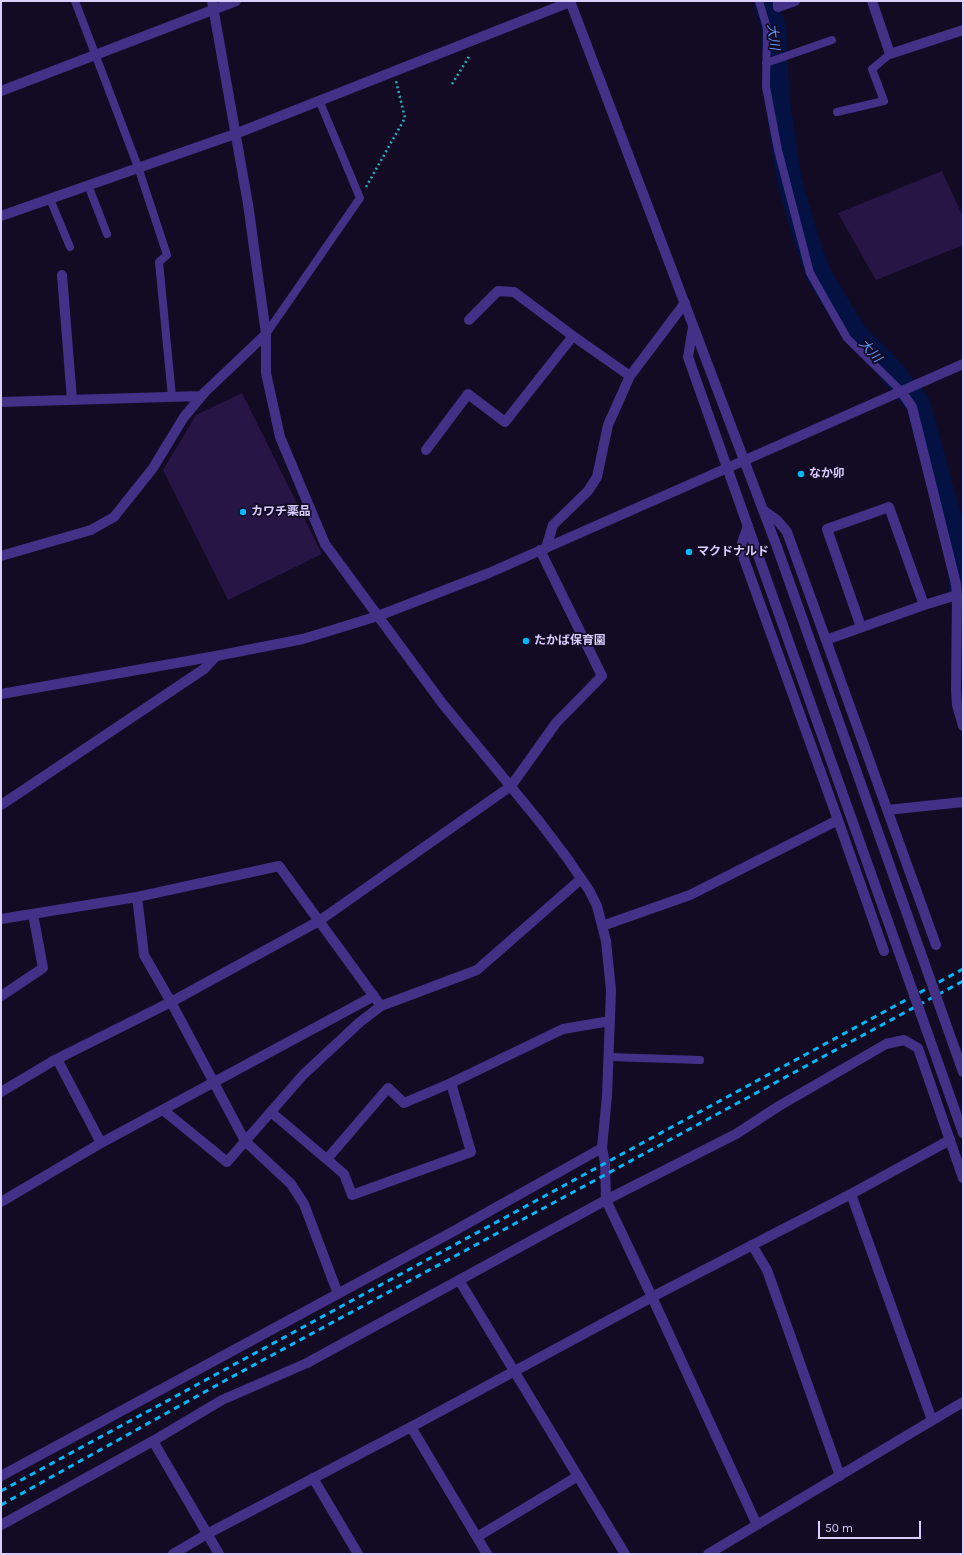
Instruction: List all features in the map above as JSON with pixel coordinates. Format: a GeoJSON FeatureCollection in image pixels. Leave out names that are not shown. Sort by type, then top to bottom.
{"type":"FeatureCollection","features":[{"type":"Feature","properties":{"kind":"street"},"geometry":{"type":"LineString","coordinates":[[1,91],[94,55],[212,5],[236,1]]}},
{"type":"Feature","properties":{"kind":"street"},"geometry":{"type":"LineString","coordinates":[[778,1],[778,7],[795,1]]}},
{"type":"Feature","properties":{"kind":"street"},"geometry":{"type":"LineString","coordinates":[[872,1],[890,54],[963,30]]}},
{"type":"Feature","properties":{"kind":"street"},"geometry":{"type":"LineString","coordinates":[[1,216],[235,134],[570,2],[777,547],[963,1072]]}},
{"type":"Feature","properties":{"kind":"street"},"geometry":{"type":"LineString","coordinates":[[212,5],[248,204],[266,334],[266,373],[280,437],[325,544],[442,703],[544,827],[581,879],[597,906],[606,941],[611,990],[607,1096],[602,1148],[605,1163],[606,1200],[757,1525]]}},
{"type":"Feature","properties":{"kind":"street"},"geometry":{"type":"LineString","coordinates":[[62,275],[72,400]]}},
{"type":"Feature","properties":{"kind":"street"},"geometry":{"type":"LineString","coordinates":[[468,320],[498,291],[514,292],[630,376]]}},
{"type":"Feature","properties":{"kind":"street"},"geometry":{"type":"LineString","coordinates":[[1,1092],[57,1059],[171,1002],[319,921],[511,786],[556,723],[602,676],[543,549],[552,525],[588,491],[596,477],[608,424],[630,376],[685,303]]}},
{"type":"Feature","properties":{"kind":"street"},"geometry":{"type":"LineString","coordinates":[[693,325],[688,357],[963,1133]]}},
{"type":"Feature","properties":{"kind":"street"},"geometry":{"type":"LineString","coordinates":[[1,556],[91,530],[114,517],[153,468],[184,417],[201,396],[266,334]]}},
{"type":"Feature","properties":{"kind":"street"},"geometry":{"type":"LineString","coordinates":[[426,450],[468,394],[505,422],[573,336]]}},
{"type":"Feature","properties":{"kind":"street"},"geometry":{"type":"LineString","coordinates":[[1,694],[303,639],[378,616],[489,573],[963,364]]}},
{"type":"Feature","properties":{"kind":"street"},"geometry":{"type":"LineString","coordinates":[[901,391],[912,407],[956,584],[956,690],[957,705],[963,726]]}},
{"type":"Feature","properties":{"kind":"street"},"geometry":{"type":"LineString","coordinates":[[1,402],[201,396]]}},
{"type":"Feature","properties":{"kind":"street"},"geometry":{"type":"LineString","coordinates":[[861,627],[827,529],[889,507],[924,605]]}},
{"type":"Feature","properties":{"kind":"street"},"geometry":{"type":"LineString","coordinates":[[763,510],[777,520],[788,532],[886,810],[936,945]]}},
{"type":"Feature","properties":{"kind":"street"},"geometry":{"type":"LineString","coordinates":[[748,526],[742,543],[744,559],[884,951]]}},
{"type":"Feature","properties":{"kind":"street"},"geometry":{"type":"LineString","coordinates":[[826,640],[924,605],[957,595]]}},
{"type":"Feature","properties":{"kind":"street"},"geometry":{"type":"LineString","coordinates":[[1,805],[204,669],[216,656]]}},
{"type":"Feature","properties":{"kind":"street"},"geometry":{"type":"LineString","coordinates":[[886,810],[963,802]]}},
{"type":"Feature","properties":{"kind":"street"},"geometry":{"type":"LineString","coordinates":[[602,926],[690,895],[838,820]]}},
{"type":"Feature","properties":{"kind":"street"},"geometry":{"type":"LineString","coordinates":[[1,919],[137,897],[279,866],[381,1006]]}},
{"type":"Feature","properties":{"kind":"street"},"geometry":{"type":"LineString","coordinates":[[162,1110],[227,1162],[303,1075],[360,1022],[381,1006],[477,970],[581,879]]}},
{"type":"Feature","properties":{"kind":"street"},"geometry":{"type":"LineString","coordinates":[[137,897],[144,955],[171,1002],[245,1141],[291,1184],[304,1204],[338,1294]]}},
{"type":"Feature","properties":{"kind":"street"},"geometry":{"type":"LineString","coordinates":[[1,996],[43,968],[33,914]]}},
{"type":"Feature","properties":{"kind":"street"},"geometry":{"type":"LineString","coordinates":[[1,1202],[101,1143],[374,996]]}},
{"type":"Feature","properties":{"kind":"street"},"geometry":{"type":"LineString","coordinates":[[327,1159],[388,1088],[404,1103],[451,1083],[564,1029],[610,1021]]}},
{"type":"Feature","properties":{"kind":"street"},"geometry":{"type":"LineString","coordinates":[[1,1525],[153,1441],[222,1400],[307,1364],[606,1200],[736,1134],[779,1106],[886,1044],[904,1040],[918,1048],[963,1178]]}},
{"type":"Feature","properties":{"kind":"street"},"geometry":{"type":"LineString","coordinates":[[57,1059],[101,1143]]}},
{"type":"Feature","properties":{"kind":"street"},"geometry":{"type":"LineString","coordinates":[[271,1112],[344,1174],[352,1195],[471,1152],[451,1083]]}},
{"type":"Feature","properties":{"kind":"street"},"geometry":{"type":"LineString","coordinates":[[173,1554],[207,1534],[411,1427],[652,1297],[851,1194],[950,1140]]}},
{"type":"Feature","properties":{"kind":"street"},"geometry":{"type":"LineString","coordinates":[[1,1476],[338,1294],[602,1148]]}},
{"type":"Feature","properties":{"kind":"street"},"geometry":{"type":"LineString","coordinates":[[851,1194],[932,1420]]}},
{"type":"Feature","properties":{"kind":"street"},"geometry":{"type":"LineString","coordinates":[[752,1245],[766,1270],[840,1476]]}},
{"type":"Feature","properties":{"kind":"street"},"geometry":{"type":"LineString","coordinates":[[459,1280],[625,1554]]}},
{"type":"Feature","properties":{"kind":"street"},"geometry":{"type":"LineString","coordinates":[[708,1554],[963,1402]]}},
{"type":"Feature","properties":{"kind":"street"},"geometry":{"type":"LineString","coordinates":[[411,1427],[487,1554]]}},
{"type":"Feature","properties":{"kind":"street"},"geometry":{"type":"LineString","coordinates":[[153,1441],[219,1554]]}},
{"type":"Feature","properties":{"kind":"street"},"geometry":{"type":"LineString","coordinates":[[476,1537],[578,1476]]}},
{"type":"Feature","properties":{"kind":"street"},"geometry":{"type":"LineString","coordinates":[[313,1478],[358,1554]]}},
{"type":"Feature","properties":{"kind":"lane"},"geometry":{"type":"LineString","coordinates":[[75,1],[94,55],[138,167],[167,254],[159,262],[172,397]]}},
{"type":"Feature","properties":{"kind":"lane"},"geometry":{"type":"LineString","coordinates":[[759,1],[767,28],[766,87],[778,150],[810,273],[847,338],[901,391]]}},
{"type":"Feature","properties":{"kind":"lane"},"geometry":{"type":"LineString","coordinates":[[766,63],[832,40]]}},
{"type":"Feature","properties":{"kind":"lane"},"geometry":{"type":"LineString","coordinates":[[837,112],[884,101],[872,69],[890,54]]}},
{"type":"Feature","properties":{"kind":"lane"},"geometry":{"type":"LineString","coordinates":[[266,334],[360,198],[319,100]]}},
{"type":"Feature","properties":{"kind":"lane"},"geometry":{"type":"LineString","coordinates":[[88,185],[107,234]]}},
{"type":"Feature","properties":{"kind":"lane"},"geometry":{"type":"LineString","coordinates":[[50,199],[70,246]]}},
{"type":"Feature","properties":{"kind":"lane"},"geometry":{"type":"LineString","coordinates":[[609,1057],[700,1060]]}},
{"type":"Feature","properties":{"kind":"path"},"geometry":{"type":"LineString","coordinates":[[452,84],[481,37]]}},
{"type":"Feature","properties":{"kind":"path"},"geometry":{"type":"LineString","coordinates":[[360,198],[405,118],[393,71]]}},
{"type":"Feature","properties":{"kind":"shaded area"},"geometry":{"type":"Polygon","coordinates":[[[958,561],[963,561],[963,710],[961,704],[958,561]]]}},
{"type":"Feature","properties":{"kind":"building"},"geometry":{"type":"Polygon","coordinates":[[[942,171],[963,217],[963,245],[876,280],[838,213],[942,171]]]}},
{"type":"Feature","properties":{"kind":"building","name":"カワチ薬品"},"geometry":{"type":"Polygon","coordinates":[[[242,393],[322,554],[228,600],[163,470],[196,415],[242,393]]]}},
{"type":"Feature","properties":{"kind":"waterway","name":"大川"},"geometry":{"type":"LineString","coordinates":[[766,1],[774,31],[777,98],[789,179],[806,239],[819,275],[854,333],[886,365],[918,404],[961,562],[961,594]]}},
{"type":"Feature","properties":{"kind":"railway"},"geometry":{"type":"LineString","coordinates":[[1,1491],[963,969]]}},
{"type":"Feature","properties":{"kind":"railway"},"geometry":{"type":"LineString","coordinates":[[1,1505],[228,1379],[963,981]]}},
{"type":"Feature","properties":{"kind":"place","name":"なか卯"},"geometry":{"type":"Point","coordinates":[801,474]}},
{"type":"Feature","properties":{"kind":"place","name":"カワチ薬品"},"geometry":{"type":"Point","coordinates":[243,512]}},
{"type":"Feature","properties":{"kind":"place","name":"マクドナルド"},"geometry":{"type":"Point","coordinates":[689,552]}},
{"type":"Feature","properties":{"kind":"place","name":"たかば保育園"},"geometry":{"type":"Point","coordinates":[526,641]}}]}
